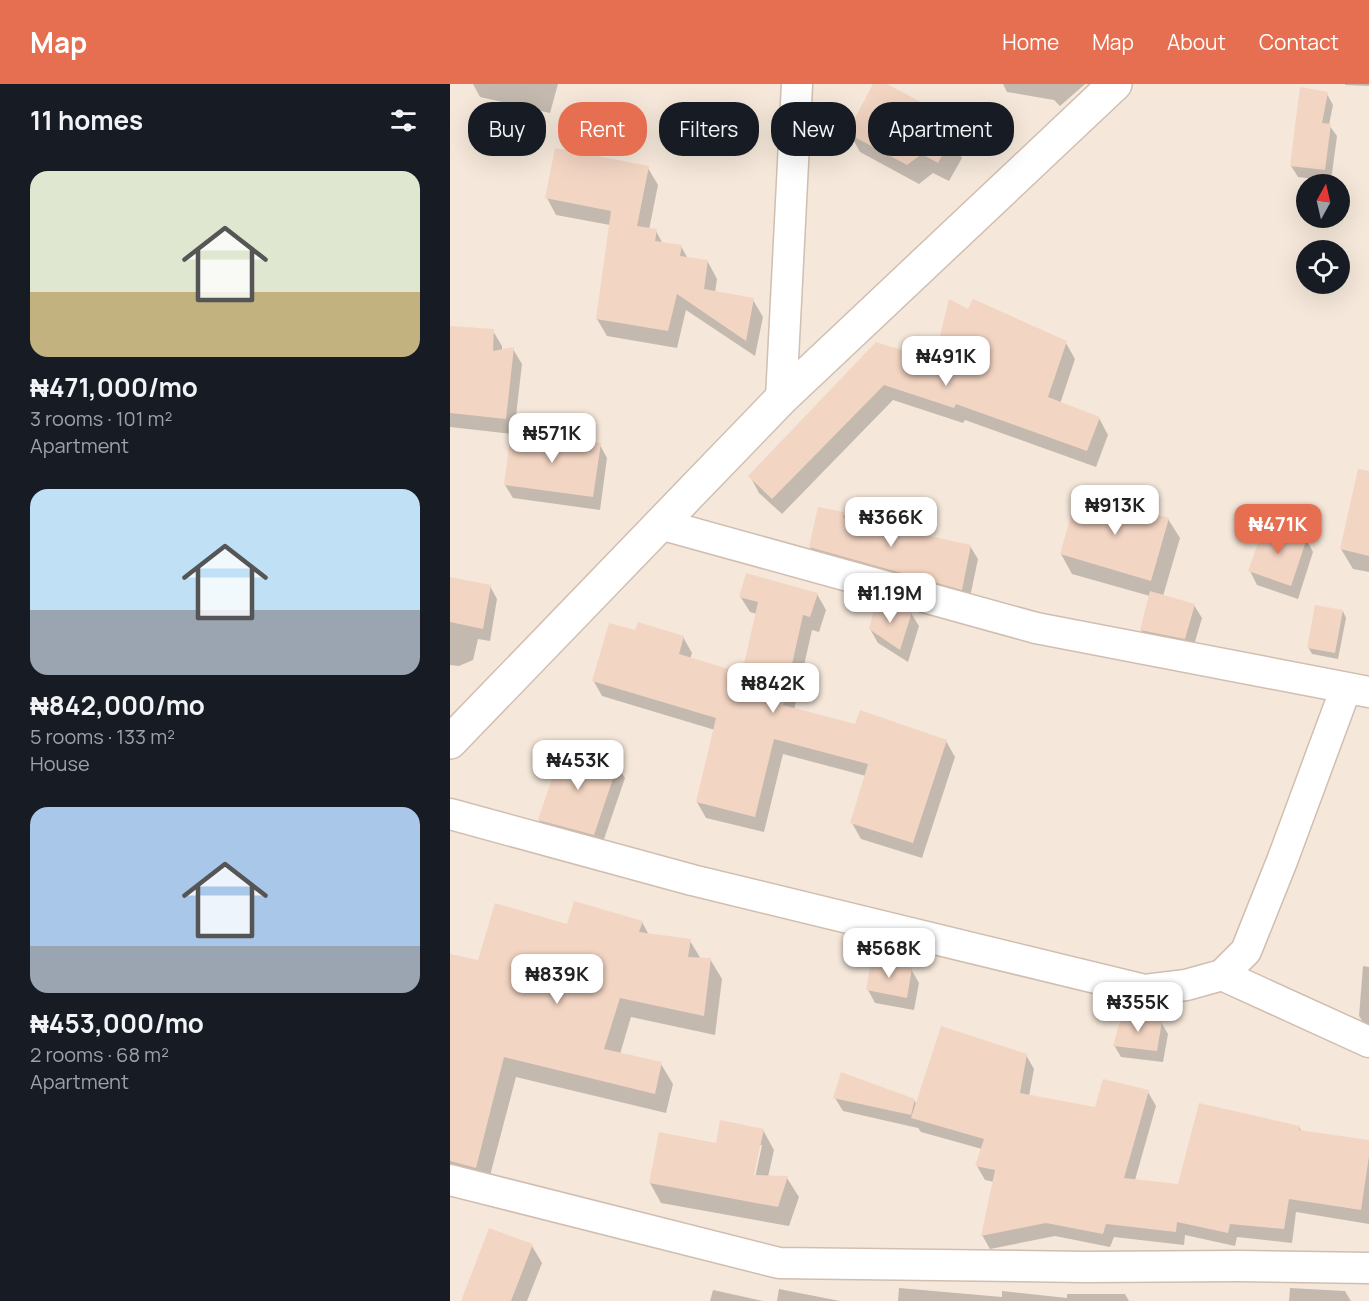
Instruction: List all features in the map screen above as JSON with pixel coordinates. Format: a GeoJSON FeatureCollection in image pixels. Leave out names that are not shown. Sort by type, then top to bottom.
{"type":"FeatureCollection","features":[{"type":"Feature","properties":{"kind":"street"},"geometry":{"type":"LineString","coordinates":[[781,399],[797,84]]}},
{"type":"Feature","properties":{"kind":"street"},"geometry":{"type":"LineString","coordinates":[[450,742],[781,399],[1115,84]]}},
{"type":"Feature","properties":{"kind":"street"},"geometry":{"type":"LineString","coordinates":[[450,814],[692,880],[1145,990],[1186,985],[1222,975],[1246,951],[1282,861],[1357,690],[1036,628],[660,524]]}},
{"type":"Feature","properties":{"kind":"street"},"geometry":{"type":"LineString","coordinates":[[1222,975],[1369,1042]]}},
{"type":"Feature","properties":{"kind":"street"},"geometry":{"type":"LineString","coordinates":[[450,1180],[779,1263],[1369,1268]]}},
{"type":"Feature","properties":{"kind":"shaded area"},"geometry":{"type":"Polygon","coordinates":[[[450,84],[1369,84],[1369,1301],[450,1301],[450,84]]]}},
{"type":"Feature","properties":{"kind":"building"},"geometry":{"type":"Polygon","coordinates":[[[873,84],[887,84],[921,102],[868,102],[868,144],[856,138],[856,116],[873,84]]]}},
{"type":"Feature","properties":{"kind":"building"},"geometry":{"type":"Polygon","coordinates":[[[1300,87],[1328,92],[1322,123],[1331,124],[1325,170],[1290,166],[1300,87]]]}},
{"type":"Feature","properties":{"kind":"building"},"geometry":{"type":"Polygon","coordinates":[[[555,148],[558,149],[558,156],[597,156],[649,166],[637,226],[657,229],[655,241],[682,245],[680,256],[708,260],[704,289],[754,298],[746,341],[677,294],[668,331],[596,319],[611,211],[545,198],[555,148]]]}},
{"type":"Feature","properties":{"kind":"building"},"geometry":{"type":"Polygon","coordinates":[[[890,156],[919,156],[907,165],[890,156]]]}},
{"type":"Feature","properties":{"kind":"building"},"geometry":{"type":"Polygon","coordinates":[[[926,156],[942,156],[938,163],[926,156]]]}},
{"type":"Feature","properties":{"kind":"building"},"geometry":{"type":"Polygon","coordinates":[[[949,299],[968,309],[973,299],[1067,341],[1048,397],[1100,417],[1087,451],[956,404],[954,408],[884,385],[772,499],[748,476],[876,342],[934,360],[949,299]]]}},
{"type":"Feature","properties":{"kind":"building"},"geometry":{"type":"Polygon","coordinates":[[[450,326],[494,329],[493,351],[514,347],[506,419],[450,413],[450,326]]]}},
{"type":"Feature","properties":{"kind":"building"},"geometry":{"type":"Polygon","coordinates":[[[511,431],[601,443],[593,497],[504,485],[511,431]]]}},
{"type":"Feature","properties":{"kind":"building"},"geometry":{"type":"Polygon","coordinates":[[[1358,469],[1369,471],[1369,556],[1340,549],[1358,469]]]}},
{"type":"Feature","properties":{"kind":"building"},"geometry":{"type":"Polygon","coordinates":[[[1078,491],[1169,518],[1151,581],[1060,554],[1078,491]]]}},
{"type":"Feature","properties":{"kind":"building"},"geometry":{"type":"Polygon","coordinates":[[[818,507],[844,512],[843,517],[971,545],[962,590],[809,547],[818,507]]]}},
{"type":"Feature","properties":{"kind":"building"},"geometry":{"type":"Polygon","coordinates":[[[1265,524],[1307,538],[1291,586],[1248,571],[1265,524]]]}},
{"type":"Feature","properties":{"kind":"building"},"geometry":{"type":"Polygon","coordinates":[[[746,573],[818,593],[810,617],[803,615],[783,705],[855,724],[860,710],[947,740],[913,843],[850,823],[868,764],[774,739],[755,817],[696,802],[716,718],[592,681],[609,623],[635,630],[638,622],[684,636],[679,654],[742,673],[758,602],[739,597],[746,573]]]}},
{"type":"Feature","properties":{"kind":"building"},"geometry":{"type":"Polygon","coordinates":[[[450,577],[491,585],[483,629],[450,622],[450,577]]]}},
{"type":"Feature","properties":{"kind":"building"},"geometry":{"type":"Polygon","coordinates":[[[1150,591],[1195,604],[1185,639],[1140,630],[1150,591]]]}},
{"type":"Feature","properties":{"kind":"building"},"geometry":{"type":"Polygon","coordinates":[[[876,602],[912,612],[900,650],[869,629],[876,602]]]}},
{"type":"Feature","properties":{"kind":"building"},"geometry":{"type":"Polygon","coordinates":[[[1315,605],[1343,610],[1335,653],[1307,648],[1315,605]]]}},
{"type":"Feature","properties":{"kind":"building"},"geometry":{"type":"Polygon","coordinates":[[[563,745],[618,764],[594,835],[538,820],[563,745]]]}},
{"type":"Feature","properties":{"kind":"building"},"geometry":{"type":"Polygon","coordinates":[[[574,901],[643,921],[639,932],[691,939],[688,957],[711,958],[704,1016],[620,998],[604,1049],[662,1062],[655,1094],[504,1057],[476,1168],[450,1161],[450,954],[478,960],[495,903],[567,924],[574,901]]]}},
{"type":"Feature","properties":{"kind":"building"},"geometry":{"type":"Polygon","coordinates":[[[871,961],[912,968],[907,998],[866,990],[871,961]]]}},
{"type":"Feature","properties":{"kind":"building"},"geometry":{"type":"Polygon","coordinates":[[[1122,1014],[1162,1021],[1157,1051],[1113,1046],[1122,1014]]]}},
{"type":"Feature","properties":{"kind":"building"},"geometry":{"type":"Polygon","coordinates":[[[941,1026],[1027,1054],[1020,1093],[1095,1107],[1103,1079],[1149,1090],[1124,1178],[1178,1184],[1199,1103],[1300,1126],[1299,1130],[1369,1140],[1369,1156],[1361,1210],[1289,1199],[1284,1229],[1230,1224],[1228,1233],[1177,1222],[1176,1232],[1106,1224],[1103,1234],[1046,1223],[981,1236],[995,1170],[975,1166],[984,1139],[911,1118],[941,1026]]]}},
{"type":"Feature","properties":{"kind":"building"},"geometry":{"type":"Polygon","coordinates":[[[841,1072],[915,1099],[911,1115],[833,1098],[841,1072]]]}},
{"type":"Feature","properties":{"kind":"building"},"geometry":{"type":"Polygon","coordinates":[[[720,1120],[764,1129],[754,1175],[788,1176],[778,1207],[649,1183],[659,1132],[716,1143],[720,1120]]]}},
{"type":"Feature","properties":{"kind":"building"},"geometry":{"type":"Polygon","coordinates":[[[489,1228],[533,1244],[511,1301],[461,1301],[489,1228]]]}}]}
